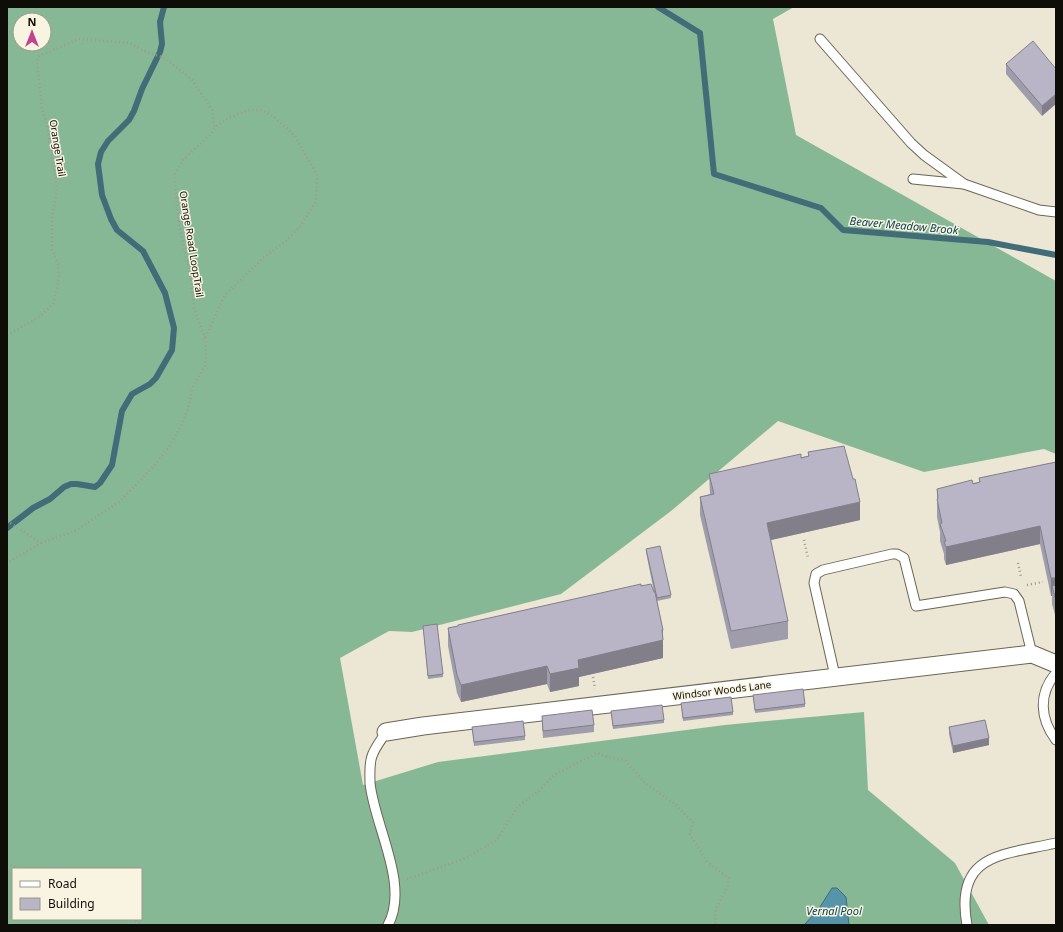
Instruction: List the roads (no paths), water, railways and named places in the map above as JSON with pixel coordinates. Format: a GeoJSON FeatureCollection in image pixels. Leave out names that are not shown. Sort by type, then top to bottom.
{"type":"FeatureCollection","features":[{"type":"Feature","properties":{"kind":"street","name":"Windsor Woods Lane"},"geometry":{"type":"LineString","coordinates":[[386,732],[439,724],[835,676],[1032,654],[1056,664]]}},
{"type":"Feature","properties":{"kind":"lane"},"geometry":{"type":"LineString","coordinates":[[820,39],[911,142],[924,155],[964,184]]}},
{"type":"Feature","properties":{"kind":"lane"},"geometry":{"type":"LineString","coordinates":[[913,179],[964,184],[1039,210],[1056,212]]}},
{"type":"Feature","properties":{"kind":"lane"},"geometry":{"type":"LineString","coordinates":[[835,676],[814,584],[816,574],[823,570],[892,554],[897,554],[904,558],[916,606],[1005,592],[1014,594],[1019,601],[1032,654]]}},
{"type":"Feature","properties":{"kind":"lane"},"geometry":{"type":"LineString","coordinates":[[1056,673],[1047,686],[1042,705],[1046,723],[1056,740]]}},
{"type":"Feature","properties":{"kind":"lane"},"geometry":{"type":"LineString","coordinates":[[386,732],[372,756],[370,775],[372,800],[385,842],[394,890],[394,909],[388,925]]}},
{"type":"Feature","properties":{"kind":"lane"},"geometry":{"type":"LineString","coordinates":[[967,925],[965,898],[968,883],[976,867],[995,856],[1056,843]]}},
{"type":"Feature","properties":{"kind":"water","name":"Vernal Pool"},"geometry":{"type":"Polygon","coordinates":[[[832,888],[837,888],[846,897],[849,925],[804,925],[818,910],[832,888]]]}},
{"type":"Feature","properties":{"kind":"waterway"},"geometry":{"type":"LineString","coordinates":[[7,528],[33,508],[50,499],[64,487],[71,484],[95,487],[100,483],[112,465],[122,411],[132,394],[150,384],[156,378],[172,350],[174,328],[165,293],[143,251],[117,230],[111,219],[102,195],[98,164],[101,152],[108,141],[129,120],[134,111],[142,89],[160,52],[162,44],[160,22],[164,7]]}},
{"type":"Feature","properties":{"kind":"waterway","name":"Beaver Meadow Brook"},"geometry":{"type":"LineString","coordinates":[[658,7],[700,33],[714,174],[821,208],[843,230],[988,242],[1056,255]]}}]}
